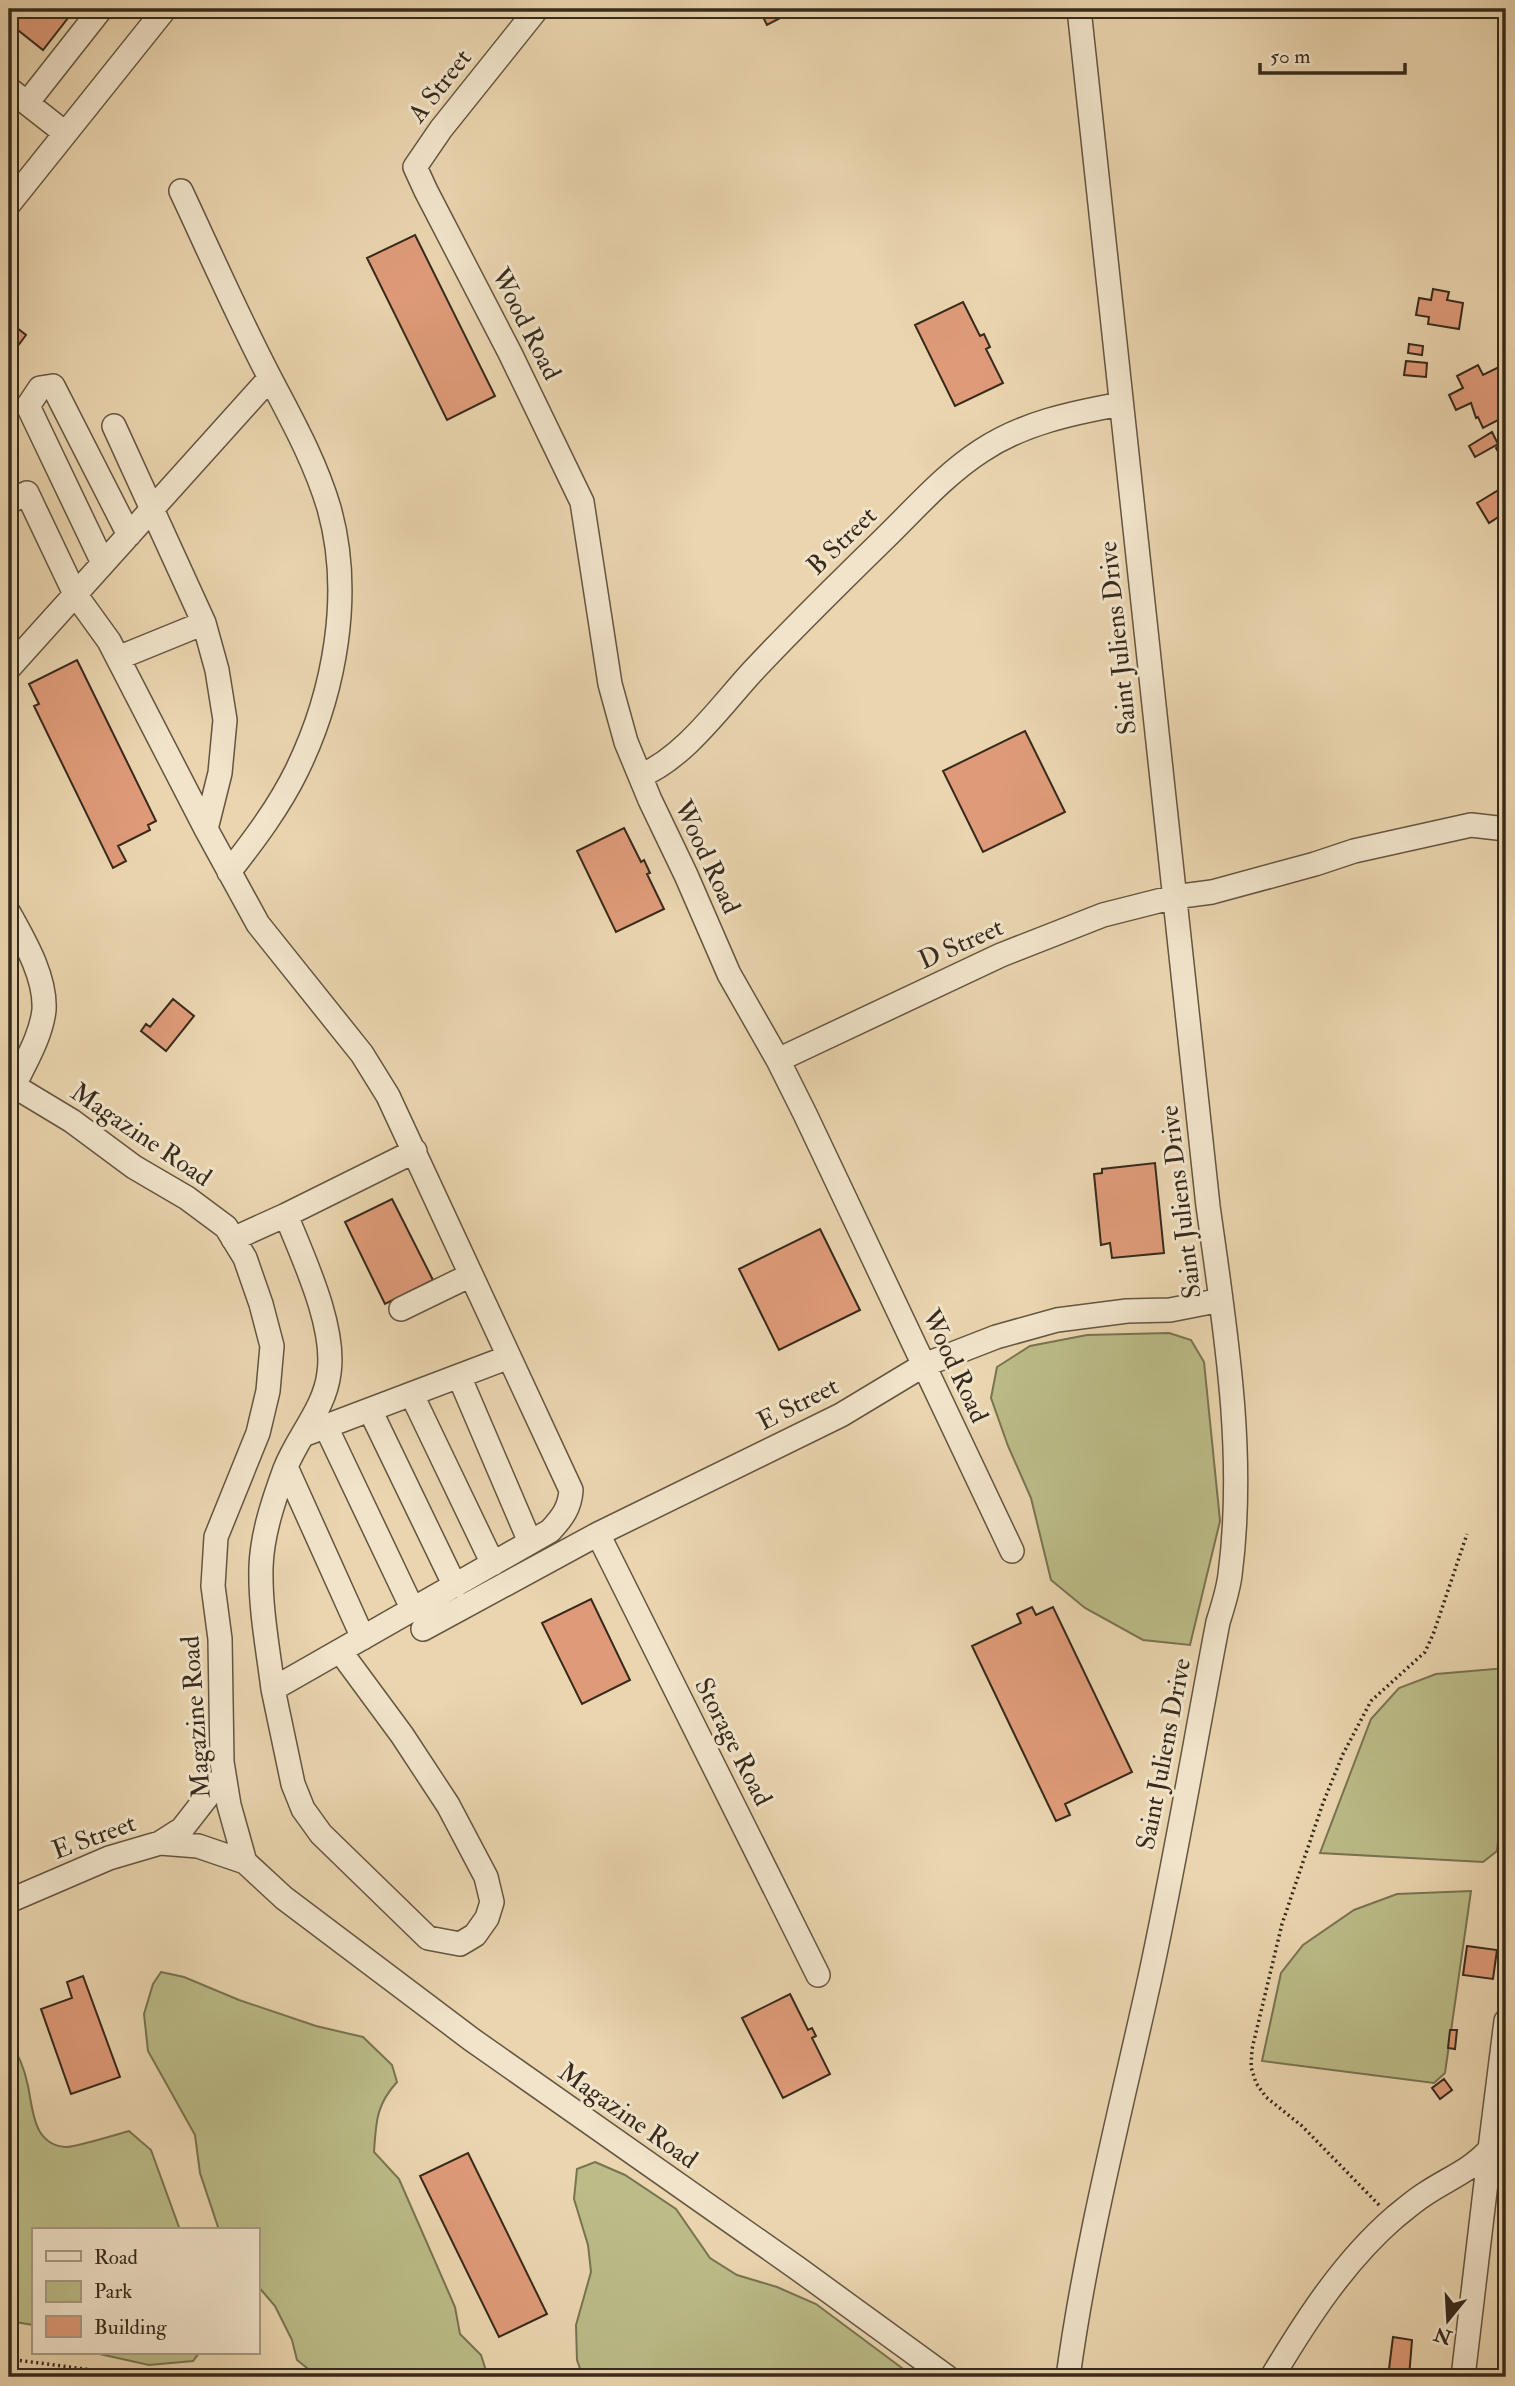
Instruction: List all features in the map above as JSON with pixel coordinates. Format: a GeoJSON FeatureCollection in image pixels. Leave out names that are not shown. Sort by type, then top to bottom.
{"type":"FeatureCollection","features":[{"type":"Feature","properties":{"kind":"street"},"geometry":{"type":"LineString","coordinates":[[65,133],[18,96],[101,9]]}},
{"type":"Feature","properties":{"kind":"street"},"geometry":{"type":"LineString","coordinates":[[9,204],[165,9]]}},
{"type":"Feature","properties":{"kind":"street","name":"A Street"},"geometry":{"type":"LineString","coordinates":[[415,167],[441,129],[537,9]]}},
{"type":"Feature","properties":{"kind":"street","name":"Saint Juliens Drive"},"geometry":{"type":"LineString","coordinates":[[1068,2377],[1108,2166],[1150,1979],[1230,1577],[1237,1476],[1221,1300],[1174,897],[1079,9]]}},
{"type":"Feature","properties":{"kind":"street","name":"Wood Road"},"geometry":{"type":"LineString","coordinates":[[415,167],[582,502],[610,684],[626,742],[640,776],[729,974],[778,1060],[1012,1550]]}},
{"type":"Feature","properties":{"kind":"street"},"geometry":{"type":"LineString","coordinates":[[181,191],[270,378],[314,463],[330,510],[340,576],[338,633],[330,678],[315,727],[297,771],[264,827],[229,872]]}},
{"type":"Feature","properties":{"kind":"street"},"geometry":{"type":"LineString","coordinates":[[9,668],[270,378]]}},
{"type":"Feature","properties":{"kind":"street"},"geometry":{"type":"LineString","coordinates":[[103,563],[29,406],[40,388],[53,386],[129,534]]}},
{"type":"Feature","properties":{"kind":"street","name":"B Street"},"geometry":{"type":"LineString","coordinates":[[640,776],[657,769],[682,749],[792,629],[931,493],[981,451],[1021,430],[1053,418],[1121,404]]}},
{"type":"Feature","properties":{"kind":"street"},"geometry":{"type":"LineString","coordinates":[[114,426],[204,623],[218,670],[225,720],[220,773],[206,829]]}},
{"type":"Feature","properties":{"kind":"street"},"geometry":{"type":"LineString","coordinates":[[9,502],[27,493],[75,594],[109,641],[258,924],[362,1054],[388,1097],[571,1490],[571,1503],[550,1531],[455,1586],[418,1619],[363,1638],[273,1689]]}},
{"type":"Feature","properties":{"kind":"street"},"geometry":{"type":"LineString","coordinates":[[118,658],[204,623]]}},
{"type":"Feature","properties":{"kind":"street","name":"D Street"},"geometry":{"type":"LineString","coordinates":[[778,1060],[1001,955],[1103,915],[1174,897],[1212,892],[1315,864],[1354,850],[1471,825],[1506,829]]}},
{"type":"Feature","properties":{"kind":"street"},"geometry":{"type":"LineString","coordinates":[[9,913],[33,961],[43,992],[44,1011],[35,1042],[11,1085]]}},
{"type":"Feature","properties":{"kind":"street","name":"Magazine Road"},"geometry":{"type":"LineString","coordinates":[[11,1085],[72,1121],[134,1167],[187,1198],[226,1227],[245,1258],[272,1346],[268,1391],[258,1433],[216,1537],[213,1586],[220,1639],[224,1775],[229,1805],[245,1862],[284,1898],[471,2039],[947,2377]]}},
{"type":"Feature","properties":{"kind":"street"},"geometry":{"type":"LineString","coordinates":[[233,1238],[415,1151]]}},
{"type":"Feature","properties":{"kind":"street"},"geometry":{"type":"LineString","coordinates":[[286,1214],[314,1285],[330,1354],[326,1391],[286,1467],[269,1517],[261,1565],[263,1612],[273,1689],[293,1784],[303,1809],[321,1833],[428,1938],[460,1944],[475,1936],[487,1918],[492,1902],[486,1877],[448,1805],[402,1735],[341,1651]]}},
{"type":"Feature","properties":{"kind":"street"},"geometry":{"type":"LineString","coordinates":[[401,1309],[471,1275]]}},
{"type":"Feature","properties":{"kind":"street","name":"E Street"},"geometry":{"type":"LineString","coordinates":[[418,1619],[841,1415],[924,1365],[996,1337],[1057,1320],[1127,1311],[1170,1310],[1221,1300]]}},
{"type":"Feature","properties":{"kind":"street"},"geometry":{"type":"LineString","coordinates":[[303,1435],[509,1357]]}},
{"type":"Feature","properties":{"kind":"street"},"geometry":{"type":"LineString","coordinates":[[458,1376],[530,1542]]}},
{"type":"Feature","properties":{"kind":"street"},"geometry":{"type":"LineString","coordinates":[[412,1395],[493,1564]]}},
{"type":"Feature","properties":{"kind":"street"},"geometry":{"type":"LineString","coordinates":[[370,1410],[455,1586]]}},
{"type":"Feature","properties":{"kind":"street"},"geometry":{"type":"LineString","coordinates":[[326,1427],[418,1619]]}},
{"type":"Feature","properties":{"kind":"street"},"geometry":{"type":"LineString","coordinates":[[286,1467],[363,1638]]}},
{"type":"Feature","properties":{"kind":"street","name":"Storage Road"},"geometry":{"type":"LineString","coordinates":[[598,1534],[818,1975]]}},
{"type":"Feature","properties":{"kind":"street","name":"E Street"},"geometry":{"type":"LineString","coordinates":[[9,1901],[109,1858],[160,1843],[181,1829],[224,1775]]}},
{"type":"Feature","properties":{"kind":"street","name":"E Street"},"geometry":{"type":"LineString","coordinates":[[160,1843],[198,1846],[245,1862]]}},
{"type":"Feature","properties":{"kind":"street"},"geometry":{"type":"LineString","coordinates":[[1463,2377],[1506,2021]]}},
{"type":"Feature","properties":{"kind":"street"},"geometry":{"type":"LineString","coordinates":[[1272,2377],[1299,2331],[1329,2290],[1393,2219],[1424,2194],[1477,2164],[1490,2149]]}},
{"type":"Feature","properties":{"kind":"street"},"geometry":{"type":"LineString","coordinates":[[1485,2194],[1506,2185]]}},
{"type":"Feature","properties":{"kind":"path"},"geometry":{"type":"LineString","coordinates":[[1393,2219],[1302,2126],[1266,2096],[1256,2083],[1251,2067],[1252,2049],[1282,1924],[1333,1779],[1371,1701],[1425,1652],[1467,1534]]}},
{"type":"Feature","properties":{"kind":"path"},"geometry":{"type":"LineString","coordinates":[[9,2359],[145,2377]]}},
{"type":"Feature","properties":{"kind":"green space"},"geometry":{"type":"Polygon","coordinates":[[[1169,1333],[1191,1340],[1204,1362],[1220,1521],[1190,1645],[1143,1640],[1085,1608],[1051,1580],[1031,1498],[991,1398],[997,1367],[1030,1346],[1087,1335],[1169,1333]]]}},
{"type":"Feature","properties":{"kind":"green space"},"geometry":{"type":"Polygon","coordinates":[[[1506,1668],[1506,1764],[1497,1851],[1483,1862],[1320,1853],[1371,1719],[1399,1688],[1436,1674],[1506,1668]]]}},
{"type":"Feature","properties":{"kind":"green space"},"geometry":{"type":"Polygon","coordinates":[[[1471,1891],[1445,2073],[1434,2083],[1262,2061],[1281,1973],[1303,1945],[1354,1910],[1397,1894],[1471,1891]]]}},
{"type":"Feature","properties":{"kind":"green space"},"geometry":{"type":"Polygon","coordinates":[[[161,1972],[184,1977],[239,2000],[316,2026],[363,2037],[392,2065],[397,2082],[385,2098],[378,2114],[374,2152],[399,2179],[455,2307],[460,2334],[481,2355],[488,2377],[333,2377],[312,2372],[297,2360],[292,2340],[275,2306],[259,2287],[259,2228],[218,2228],[200,2173],[195,2135],[148,2051],[144,2014],[153,1984],[161,1972]]]}},
{"type":"Feature","properties":{"kind":"green space"},"geometry":{"type":"Polygon","coordinates":[[[9,2041],[25,2074],[36,2124],[46,2140],[54,2145],[70,2147],[129,2131],[151,2150],[179,2228],[32,2228],[32,2325],[9,2321],[9,2041]]]}},
{"type":"Feature","properties":{"kind":"green space"},"geometry":{"type":"Polygon","coordinates":[[[595,2162],[625,2175],[676,2209],[710,2258],[737,2275],[777,2287],[816,2304],[914,2377],[583,2377],[577,2360],[576,2325],[591,2272],[588,2245],[574,2199],[577,2169],[595,2162]]]}},
{"type":"Feature","properties":{"kind":"green space"},"geometry":{"type":"Polygon","coordinates":[[[100,2354],[198,2354],[193,2361],[149,2365],[100,2354]]]}},
{"type":"Feature","properties":{"kind":"building"},"geometry":{"type":"Polygon","coordinates":[[[9,9],[75,9],[43,50],[9,23],[9,9]]]}},
{"type":"Feature","properties":{"kind":"building"},"geometry":{"type":"Polygon","coordinates":[[[759,9],[780,9],[784,16],[767,25],[759,9]]]}},
{"type":"Feature","properties":{"kind":"building"},"geometry":{"type":"Polygon","coordinates":[[[415,235],[495,396],[447,420],[367,258],[415,235]]]}},
{"type":"Feature","properties":{"kind":"building"},"geometry":{"type":"Polygon","coordinates":[[[1433,289],[1449,292],[1447,300],[1463,303],[1459,329],[1428,324],[1429,317],[1416,315],[1419,298],[1431,300],[1433,289]]]}},
{"type":"Feature","properties":{"kind":"building"},"geometry":{"type":"Polygon","coordinates":[[[963,302],[980,336],[984,334],[990,347],[986,349],[1003,383],[955,406],[915,325],[963,302]]]}},
{"type":"Feature","properties":{"kind":"building"},"geometry":{"type":"Polygon","coordinates":[[[12,324],[26,335],[17,347],[9,340],[9,328],[12,324]]]}},
{"type":"Feature","properties":{"kind":"building"},"geometry":{"type":"Polygon","coordinates":[[[1409,344],[1423,346],[1422,355],[1408,353],[1409,344]]]}},
{"type":"Feature","properties":{"kind":"building"},"geometry":{"type":"Polygon","coordinates":[[[1406,361],[1427,363],[1426,377],[1404,375],[1406,361]]]}},
{"type":"Feature","properties":{"kind":"building"},"geometry":{"type":"Polygon","coordinates":[[[1505,364],[1506,416],[1483,428],[1471,403],[1456,410],[1449,395],[1463,388],[1457,376],[1478,365],[1483,375],[1505,364]]]}},
{"type":"Feature","properties":{"kind":"building"},"geometry":{"type":"Polygon","coordinates":[[[1492,432],[1498,444],[1475,457],[1469,446],[1492,432]]]}},
{"type":"Feature","properties":{"kind":"building"},"geometry":{"type":"Polygon","coordinates":[[[1506,441],[1506,465],[1496,448],[1506,441]]]}},
{"type":"Feature","properties":{"kind":"building"},"geometry":{"type":"Polygon","coordinates":[[[1502,488],[1506,495],[1506,512],[1489,523],[1477,503],[1502,488]]]}},
{"type":"Feature","properties":{"kind":"building"},"geometry":{"type":"Polygon","coordinates":[[[77,660],[156,821],[148,825],[150,830],[118,846],[126,861],[113,868],[34,706],[39,704],[29,684],[77,660]]]}},
{"type":"Feature","properties":{"kind":"building"},"geometry":{"type":"Polygon","coordinates":[[[1025,731],[1065,812],[983,852],[943,771],[1025,731]]]}},
{"type":"Feature","properties":{"kind":"building"},"geometry":{"type":"Polygon","coordinates":[[[624,828],[641,862],[644,860],[650,873],[647,874],[664,909],[616,932],[577,851],[624,828]]]}},
{"type":"Feature","properties":{"kind":"building"},"geometry":{"type":"Polygon","coordinates":[[[173,999],[194,1016],[166,1051],[141,1031],[146,1024],[150,1027],[173,999]]]}},
{"type":"Feature","properties":{"kind":"building"},"geometry":{"type":"Polygon","coordinates":[[[1155,1163],[1164,1253],[1112,1258],[1110,1243],[1101,1245],[1094,1174],[1102,1173],[1102,1169],[1155,1163]]]}},
{"type":"Feature","properties":{"kind":"building"},"geometry":{"type":"Polygon","coordinates":[[[392,1199],[433,1280],[385,1304],[345,1222],[392,1199]]]}},
{"type":"Feature","properties":{"kind":"building"},"geometry":{"type":"Polygon","coordinates":[[[820,1229],[860,1310],[779,1350],[739,1269],[820,1229]]]}},
{"type":"Feature","properties":{"kind":"building"},"geometry":{"type":"Polygon","coordinates":[[[591,1599],[630,1680],[582,1704],[542,1623],[591,1599]]]}},
{"type":"Feature","properties":{"kind":"building"},"geometry":{"type":"Polygon","coordinates":[[[1032,1607],[1036,1615],[1053,1607],[1132,1772],[1065,1804],[1070,1815],[1056,1821],[972,1646],[1021,1623],[1017,1614],[1032,1607]]]}},
{"type":"Feature","properties":{"kind":"building"},"geometry":{"type":"Polygon","coordinates":[[[1467,1946],[1497,1950],[1493,1979],[1463,1975],[1467,1946]]]}},
{"type":"Feature","properties":{"kind":"building"},"geometry":{"type":"Polygon","coordinates":[[[83,1976],[120,2077],[71,2094],[41,2009],[72,1998],[67,1982],[83,1976]]]}},
{"type":"Feature","properties":{"kind":"building"},"geometry":{"type":"Polygon","coordinates":[[[790,1994],[808,2030],[812,2028],[816,2036],[812,2038],[830,2074],[783,2098],[742,2018],[790,1994]]]}},
{"type":"Feature","properties":{"kind":"building"},"geometry":{"type":"Polygon","coordinates":[[[1450,2030],[1457,2030],[1455,2049],[1448,2048],[1450,2030]]]}},
{"type":"Feature","properties":{"kind":"building"},"geometry":{"type":"Polygon","coordinates":[[[1444,2079],[1452,2090],[1440,2099],[1432,2088],[1444,2079]]]}},
{"type":"Feature","properties":{"kind":"building"},"geometry":{"type":"Polygon","coordinates":[[[468,2153],[547,2314],[499,2337],[420,2176],[468,2153]]]}},
{"type":"Feature","properties":{"kind":"building"},"geometry":{"type":"Polygon","coordinates":[[[1393,2337],[1412,2340],[1409,2377],[1388,2377],[1393,2337]]]}}]}
